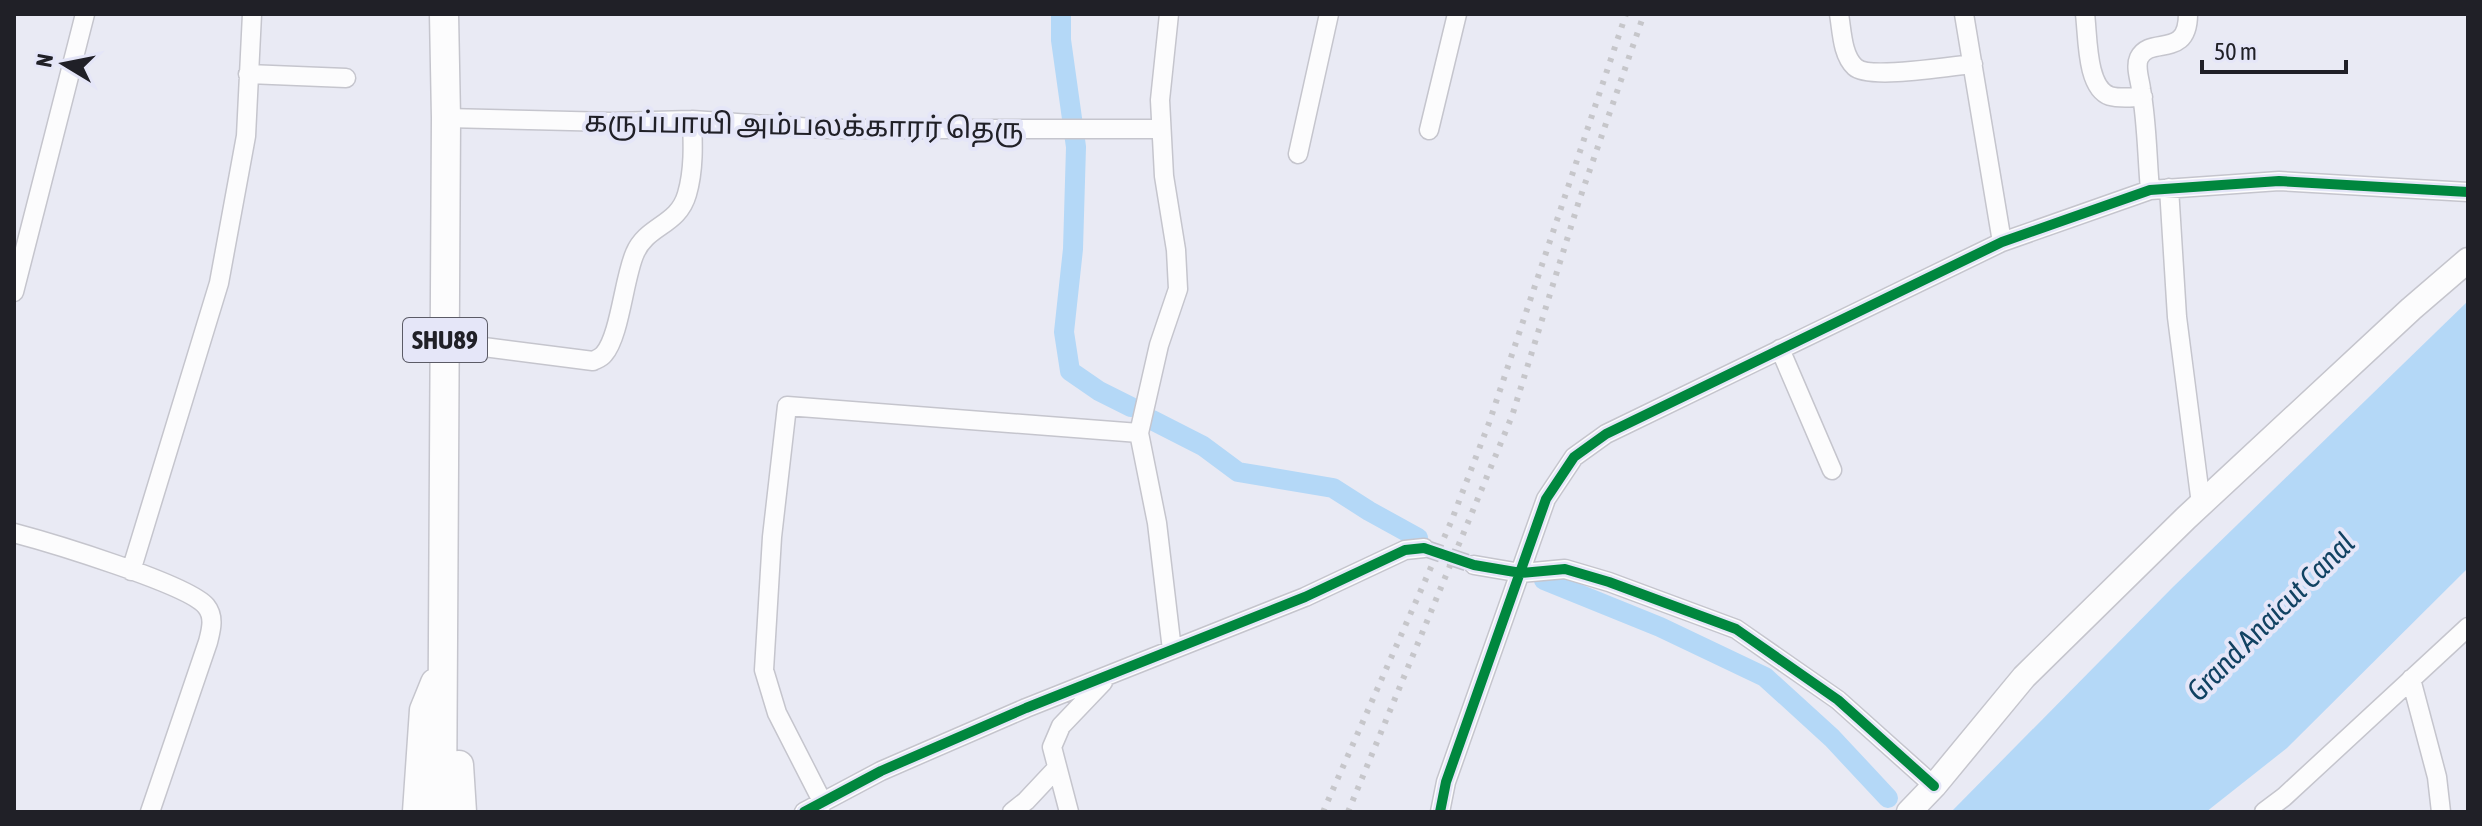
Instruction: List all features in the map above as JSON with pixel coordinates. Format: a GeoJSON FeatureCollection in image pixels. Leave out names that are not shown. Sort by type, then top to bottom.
{"type":"FeatureCollection","features":[{"type":"Feature","properties":{"kind":"main road","name":"SHU89"},"geometry":{"type":"LineString","coordinates":[[442,812],[444,14]]}},
{"type":"Feature","properties":{"kind":"main road"},"geometry":{"type":"LineString","coordinates":[[1909,812],[2024,677],[2201,504],[2468,260]]}},
{"type":"Feature","properties":{"kind":"main road"},"geometry":{"type":"LineString","coordinates":[[417,812],[424,710],[443,666]]}},
{"type":"Feature","properties":{"kind":"main road"},"geometry":{"type":"LineString","coordinates":[[443,666],[455,704],[462,812]]}},
{"type":"Feature","properties":{"kind":"street"},"geometry":{"type":"LineString","coordinates":[[14,292],[85,14]]}},
{"type":"Feature","properties":{"kind":"street"},"geometry":{"type":"LineString","coordinates":[[131,571],[219,283],[246,136],[252,14]]}},
{"type":"Feature","properties":{"kind":"street"},"geometry":{"type":"LineString","coordinates":[[1169,14],[1160,100],[1164,176],[1176,250],[1178,289],[1159,345],[1139,433],[1157,523],[1172,650]]}},
{"type":"Feature","properties":{"kind":"street"},"geometry":{"type":"LineString","coordinates":[[1298,154],[1329,14]]}},
{"type":"Feature","properties":{"kind":"street"},"geometry":{"type":"LineString","coordinates":[[1429,130],[1457,14]]}},
{"type":"Feature","properties":{"kind":"street"},"geometry":{"type":"LineString","coordinates":[[1839,14],[1846,54],[1856,69],[1873,74],[1973,64]]}},
{"type":"Feature","properties":{"kind":"street"},"geometry":{"type":"LineString","coordinates":[[1964,14],[2002,242]]}},
{"type":"Feature","properties":{"kind":"street"},"geometry":{"type":"LineString","coordinates":[[2085,14],[2093,75],[2098,88],[2109,96],[2143,97]]}},
{"type":"Feature","properties":{"kind":"street"},"geometry":{"type":"LineString","coordinates":[[2150,190],[2143,97],[2137,65],[2140,55],[2149,49],[2171,46],[2181,39],[2188,24],[2188,14]]}},
{"type":"Feature","properties":{"kind":"street"},"geometry":{"type":"LineString","coordinates":[[248,74],[346,78]]}},
{"type":"Feature","properties":{"kind":"street","name":"கருப்பாயி அம்பலக்காரர் தெரு"},"geometry":{"type":"LineString","coordinates":[[446,118],[612,122],[692,120],[829,129],[1161,129]]}},
{"type":"Feature","properties":{"kind":"street"},"geometry":{"type":"LineString","coordinates":[[445,342],[593,361],[604,354],[635,252],[645,235],[675,217],[687,196],[693,164],[692,120]]}},
{"type":"Feature","properties":{"kind":"street"},"geometry":{"type":"LineString","coordinates":[[1440,812],[1446,782],[1546,499],[1574,457],[1606,434],[2002,242],[2150,190],[2279,181],[2468,192]]}},
{"type":"Feature","properties":{"kind":"street"},"geometry":{"type":"LineString","coordinates":[[2169,188],[2177,317],[2201,504]]}},
{"type":"Feature","properties":{"kind":"street"},"geometry":{"type":"LineString","coordinates":[[1780,349],[1832,470]]}},
{"type":"Feature","properties":{"kind":"street"},"geometry":{"type":"LineString","coordinates":[[823,803],[777,713],[764,670],[772,537],[787,406],[1139,433]]}},
{"type":"Feature","properties":{"kind":"street"},"geometry":{"type":"LineString","coordinates":[[14,533],[131,571],[197,597],[209,609],[212,621],[208,642],[150,812]]}},
{"type":"Feature","properties":{"kind":"street"},"geometry":{"type":"LineString","coordinates":[[804,812],[881,771],[1026,708],[1305,597],[1405,550],[1424,548]]}},
{"type":"Feature","properties":{"kind":"street"},"geometry":{"type":"LineString","coordinates":[[1474,565],[1521,573],[1565,569],[1736,629],[1838,700],[1934,786]]}},
{"type":"Feature","properties":{"kind":"street"},"geometry":{"type":"LineString","coordinates":[[2264,812],[2468,627]]}},
{"type":"Feature","properties":{"kind":"street"},"geometry":{"type":"LineString","coordinates":[[1069,812],[1052,747],[1061,726],[1107,677]]}},
{"type":"Feature","properties":{"kind":"street"},"geometry":{"type":"LineString","coordinates":[[2411,679],[2437,777],[2441,812]]}},
{"type":"Feature","properties":{"kind":"street"},"geometry":{"type":"LineString","coordinates":[[1012,812],[1056,769]]}},
{"type":"Feature","properties":{"kind":"water","name":"Grand Anaicut Canal"},"geometry":{"type":"Polygon","coordinates":[[[2468,301],[2468,568],[2287,748],[2206,812],[1951,812],[2172,588],[2468,301]]]}},
{"type":"Feature","properties":{"kind":"waterway"},"geometry":{"type":"LineString","coordinates":[[1061,14],[1061,40],[1076,147],[1073,249],[1064,332],[1070,371],[1099,391],[1131,407]]}},
{"type":"Feature","properties":{"kind":"waterway"},"geometry":{"type":"LineString","coordinates":[[1152,420],[1203,446],[1238,472],[1333,488],[1418,538]]}},
{"type":"Feature","properties":{"kind":"waterway"},"geometry":{"type":"LineString","coordinates":[[1544,580],[1660,627],[1765,677],[1832,738],[1888,798]]}},
{"type":"Feature","properties":{"kind":"tunnel"},"geometry":{"type":"LineString","coordinates":[[1424,548],[1474,565]]}},
{"type":"Feature","properties":{"kind":"railway"},"geometry":{"type":"LineString","coordinates":[[1323,812],[1451,522],[1489,423],[1626,14]]}},
{"type":"Feature","properties":{"kind":"railway"},"geometry":{"type":"LineString","coordinates":[[1348,812],[1512,416],[1579,201],[1644,14]]}},
{"type":"Feature","properties":{"kind":"cycle path"},"geometry":{"type":"LineString","coordinates":[[1440,812],[1446,782],[1546,499],[1574,457],[1606,434],[2002,242],[2150,190],[2279,181],[2468,192]]}},
{"type":"Feature","properties":{"kind":"cycle path"},"geometry":{"type":"LineString","coordinates":[[804,812],[881,771],[1026,708],[1305,597],[1405,550],[1424,548],[1474,565],[1521,573],[1565,569],[1736,629],[1838,700],[1934,786]]}}]}
